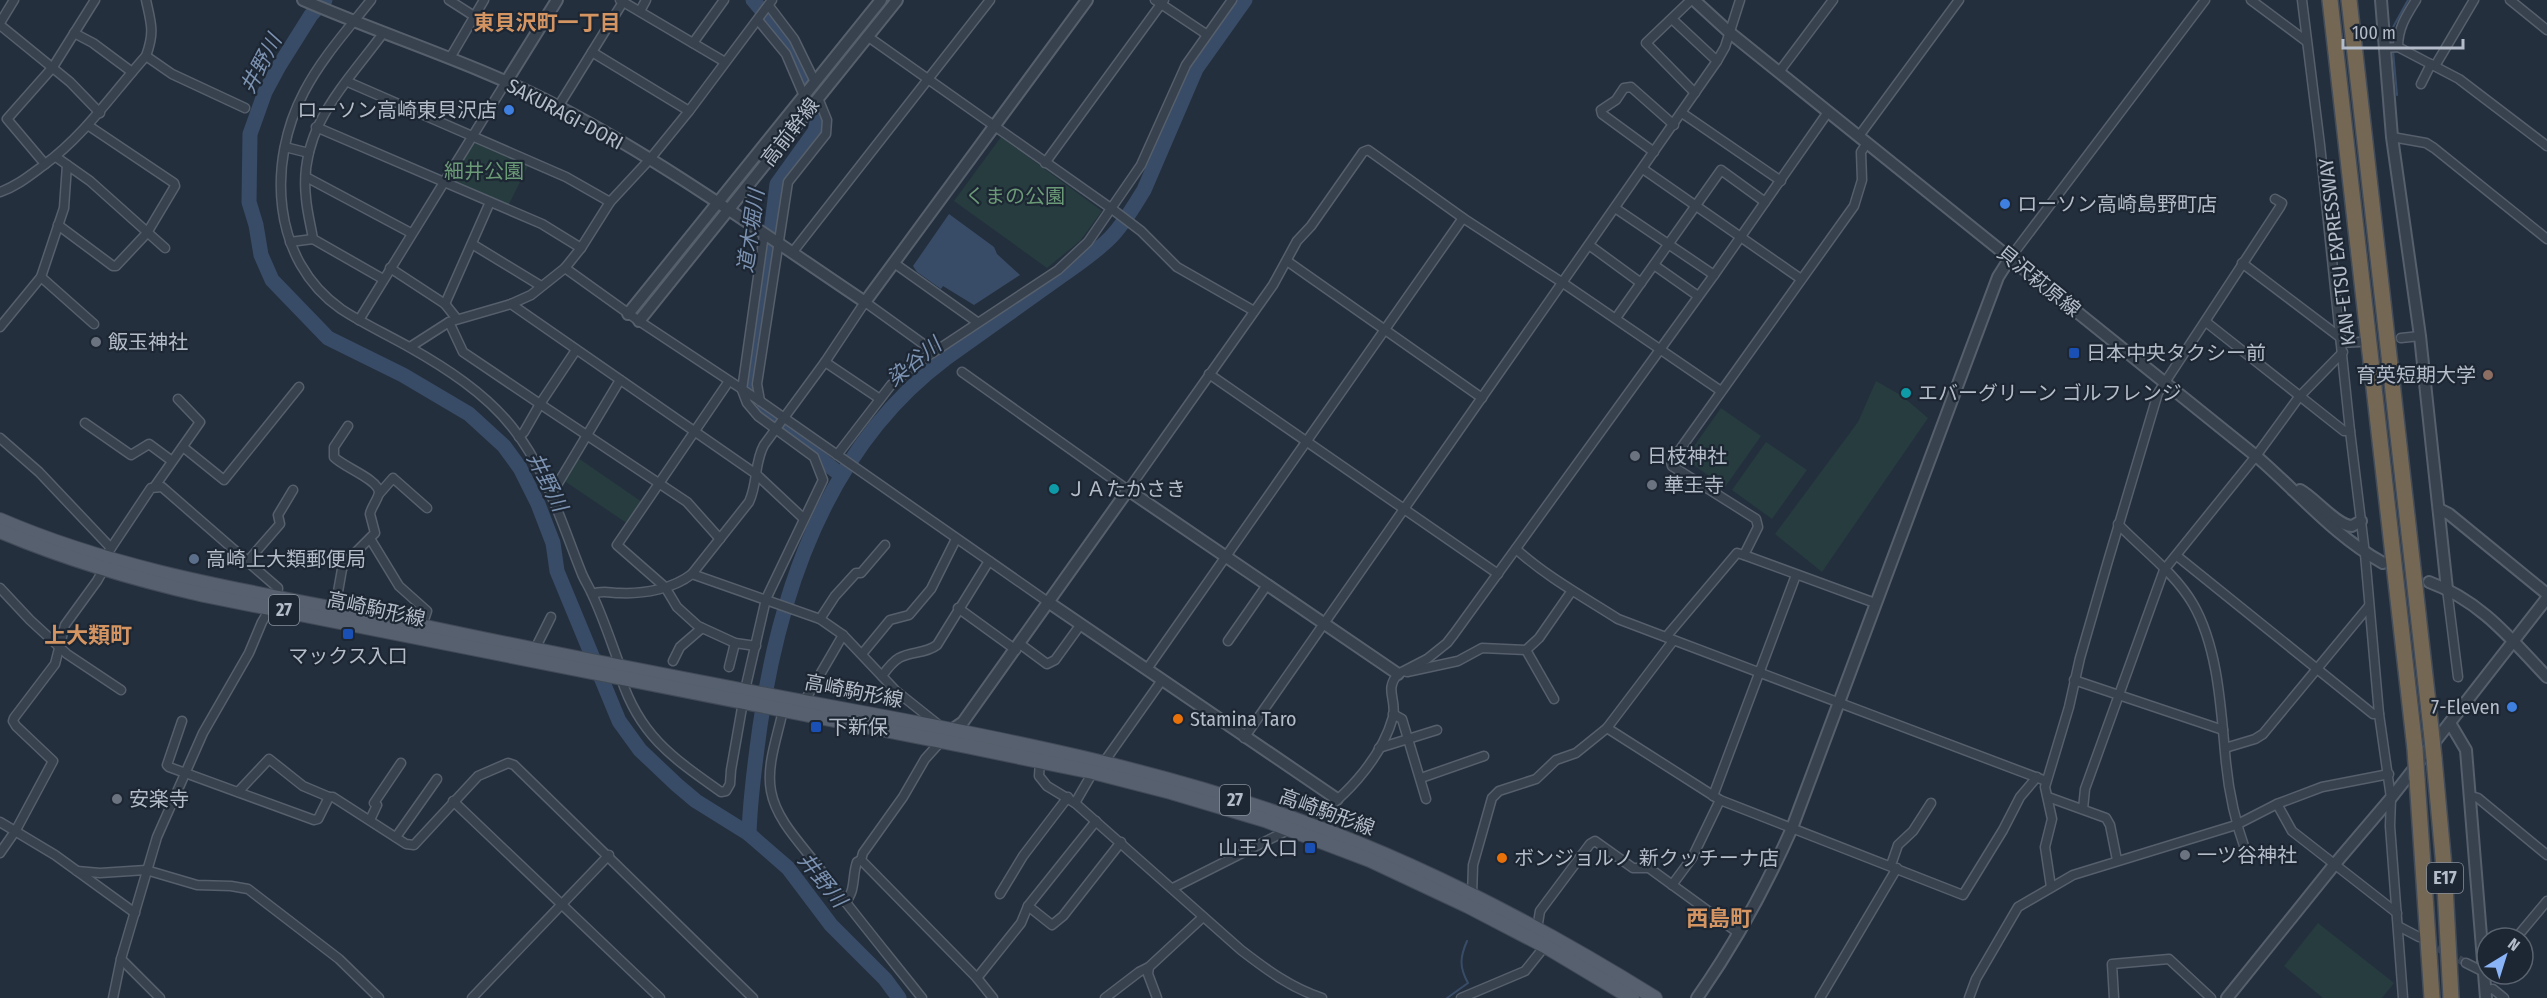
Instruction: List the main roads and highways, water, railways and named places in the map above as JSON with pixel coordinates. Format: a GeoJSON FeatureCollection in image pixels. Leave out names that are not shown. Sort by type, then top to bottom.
{"type":"FeatureCollection","features":[{"type":"Feature","properties":{"kind":"highway","name":"KAN-ETSU EXPRESSWAY"},"geometry":{"type":"LineString","coordinates":[[2330,0],[2415,749],[2432,998]]}},
{"type":"Feature","properties":{"kind":"highway","name":"KAN-ETSU EXPRESSWAY"},"geometry":{"type":"LineString","coordinates":[[2349,0],[2434,758],[2444,867],[2451,998]]}},
{"type":"Feature","properties":{"kind":"main road","name":"高崎駒形線"},"geometry":{"type":"LineString","coordinates":[[0,520],[73,549],[107,559],[159,585],[335,609],[422,626],[532,656]]}},
{"type":"Feature","properties":{"kind":"main road","name":"高崎駒形線"},"geometry":{"type":"LineString","coordinates":[[0,531],[70,559],[107,559]]}},
{"type":"Feature","properties":{"kind":"main road","name":"高崎駒形線"},"geometry":{"type":"LineString","coordinates":[[273,602],[532,656],[746,696],[939,742],[1040,761],[1098,767],[1172,780],[1305,823],[1375,850],[1537,929],[1655,998]]}},
{"type":"Feature","properties":{"kind":"main road","name":"高崎駒形線"},"geometry":{"type":"LineString","coordinates":[[782,705],[804,702],[947,728],[1098,767],[1265,820],[1370,860],[1468,906],[1545,946],[1632,998]]}},
{"type":"Feature","properties":{"kind":"water"},"geometry":{"type":"Polygon","coordinates":[[[949,214],[994,247],[997,254],[1020,275],[974,305],[943,286],[941,289],[917,272],[913,266],[949,214]]]}},
{"type":"Feature","properties":{"kind":"waterway","name":"井野川"},"geometry":{"type":"LineString","coordinates":[[325,0],[311,15],[279,66],[265,92],[250,134],[249,202],[261,255],[272,280],[328,338],[403,375],[469,414],[504,446],[520,468],[538,504],[553,543],[557,571],[619,721],[640,750],[677,785],[696,801],[749,834],[788,868],[831,925],[885,979],[899,998]]}},
{"type":"Feature","properties":{"kind":"waterway","name":"道木堀川"},"geometry":{"type":"LineString","coordinates":[[751,390],[777,184],[815,131],[818,118],[793,50],[753,0]]}},
{"type":"Feature","properties":{"kind":"waterway","name":"染谷川"},"geometry":{"type":"LineString","coordinates":[[749,834],[760,726],[781,622],[816,523],[841,477],[870,434],[905,394],[945,359],[1082,261],[1115,233],[1144,190],[1196,69],[1245,0]]}},
{"type":"Feature","properties":{"kind":"waterway"},"geometry":{"type":"LineString","coordinates":[[2392,45],[2392,29],[2408,0]]}},
{"type":"Feature","properties":{"kind":"waterway"},"geometry":{"type":"LineString","coordinates":[[2393,50],[2397,95]]}},
{"type":"Feature","properties":{"kind":"waterway","name":"道木堀川"},"geometry":{"type":"LineString","coordinates":[[761,412],[841,475]]}},
{"type":"Feature","properties":{"kind":"waterway"},"geometry":{"type":"LineString","coordinates":[[1447,998],[1468,983],[1462,962],[1467,941]]}},
{"type":"Feature","properties":{"kind":"tunnel"},"geometry":{"type":"LineString","coordinates":[[2427,942],[2466,963]]}},
{"type":"Feature","properties":{"kind":"place","name":"ローソン高崎東貝沢店"},"geometry":{"type":"Point","coordinates":[509,110]}},
{"type":"Feature","properties":{"kind":"place","name":"ローソン高崎島野町店"},"geometry":{"type":"Point","coordinates":[2005,204]}},
{"type":"Feature","properties":{"kind":"place","name":"飯玉神社"},"geometry":{"type":"Point","coordinates":[96,342]}},
{"type":"Feature","properties":{"kind":"place","name":"日本中央タクシー前"},"geometry":{"type":"Point","coordinates":[2074,353]}},
{"type":"Feature","properties":{"kind":"place","name":"育英短期大学"},"geometry":{"type":"Point","coordinates":[2488,375]}},
{"type":"Feature","properties":{"kind":"place","name":"エバーグリーン ゴルフレンジ"},"geometry":{"type":"Point","coordinates":[1906,393]}},
{"type":"Feature","properties":{"kind":"place","name":"日枝神社"},"geometry":{"type":"Point","coordinates":[1635,456]}},
{"type":"Feature","properties":{"kind":"place","name":"華王寺"},"geometry":{"type":"Point","coordinates":[1652,485]}},
{"type":"Feature","properties":{"kind":"place","name":"ＪＡたかさき"},"geometry":{"type":"Point","coordinates":[1054,489]}},
{"type":"Feature","properties":{"kind":"place","name":"高崎上大類郵便局"},"geometry":{"type":"Point","coordinates":[194,559]}},
{"type":"Feature","properties":{"kind":"place","name":"マックス入口"},"geometry":{"type":"Point","coordinates":[348,634]}},
{"type":"Feature","properties":{"kind":"place","name":"7-Eleven"},"geometry":{"type":"Point","coordinates":[2512,707]}},
{"type":"Feature","properties":{"kind":"place","name":"Stamina Taro"},"geometry":{"type":"Point","coordinates":[1178,719]}},
{"type":"Feature","properties":{"kind":"place","name":"下新保"},"geometry":{"type":"Point","coordinates":[816,727]}},
{"type":"Feature","properties":{"kind":"place","name":"安楽寺"},"geometry":{"type":"Point","coordinates":[117,799]}},
{"type":"Feature","properties":{"kind":"place","name":"山王入口"},"geometry":{"type":"Point","coordinates":[1310,848]}},
{"type":"Feature","properties":{"kind":"place","name":"一ツ谷神社"},"geometry":{"type":"Point","coordinates":[2185,855]}},
{"type":"Feature","properties":{"kind":"place","name":"ボンジョルノ 新クッチーナ店"},"geometry":{"type":"Point","coordinates":[1502,858]}},
{"type":"Feature","properties":{"kind":"district","name":"東貝沢町一丁目"},"geometry":{"type":"Point","coordinates":[547,23]}},
{"type":"Feature","properties":{"kind":"district","name":"上大類町"},"geometry":{"type":"Point","coordinates":[88,635]}},
{"type":"Feature","properties":{"kind":"district","name":"西島町"},"geometry":{"type":"Point","coordinates":[1719,918]}},
{"type":"Feature","properties":{"kind":"park label","name":"細井公園"},"geometry":{"type":"Point","coordinates":[484,171]}},
{"type":"Feature","properties":{"kind":"park label","name":"くまの公園"},"geometry":{"type":"Point","coordinates":[1015,196]}}]}
